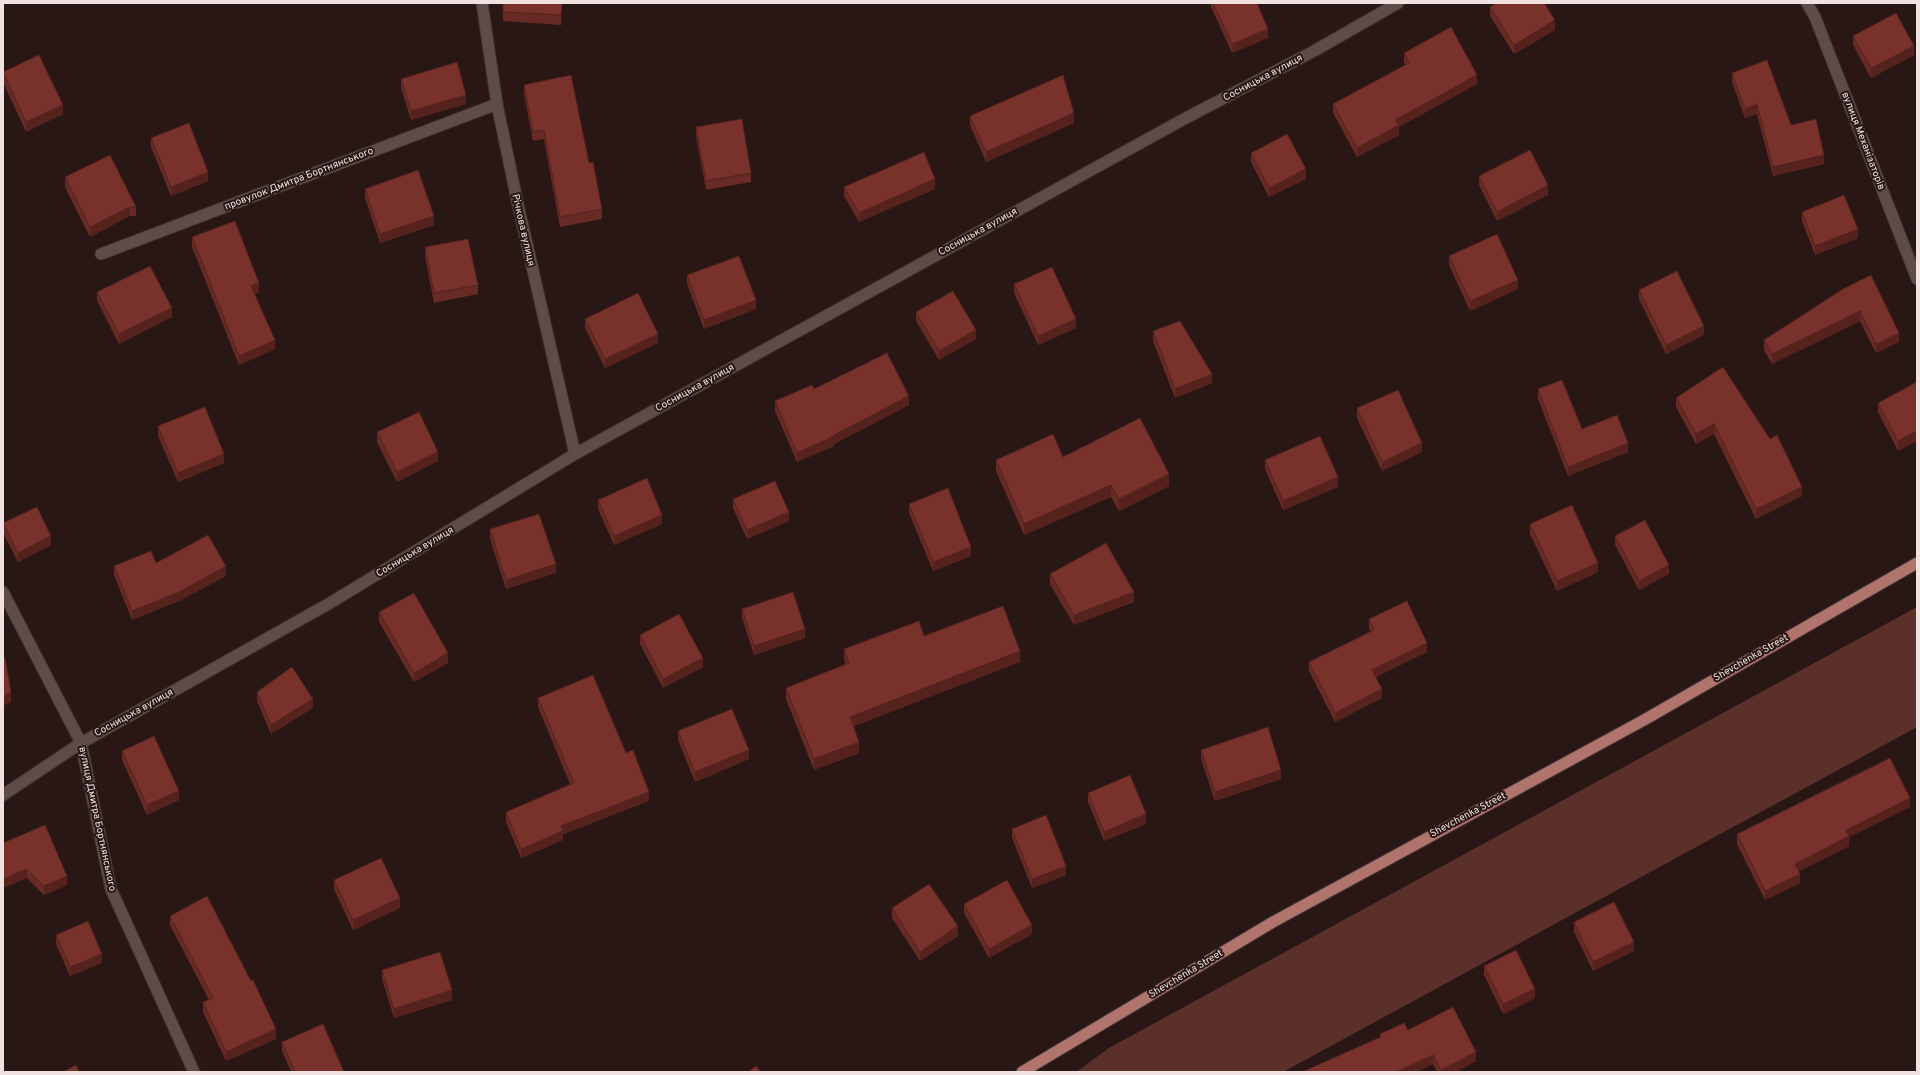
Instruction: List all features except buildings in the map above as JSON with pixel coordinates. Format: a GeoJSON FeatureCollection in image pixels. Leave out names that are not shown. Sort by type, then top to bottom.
{"type":"FeatureCollection","features":[{"type":"Feature","properties":{"kind":"main road","name":"Shevchenka Street"},"geometry":{"type":"LineString","coordinates":[[1022,1072],[1273,922],[1644,720],[1917,562]]}},
{"type":"Feature","properties":{"kind":"street","name":"Річкова вулиця"},"geometry":{"type":"LineString","coordinates":[[482,3],[496,104],[575,454]]}},
{"type":"Feature","properties":{"kind":"street","name":"Сосницька вулиця"},"geometry":{"type":"LineString","coordinates":[[3,795],[81,743],[330,603],[575,454],[1177,123],[1314,51],[1398,3]]}},
{"type":"Feature","properties":{"kind":"street","name":"вулиця Механізаторів"},"geometry":{"type":"LineString","coordinates":[[1807,3],[1815,17],[1917,279]]}},
{"type":"Feature","properties":{"kind":"street","name":"провулок Дмитра Бортнянського"},"geometry":{"type":"LineString","coordinates":[[101,254],[496,104]]}},
{"type":"Feature","properties":{"kind":"street","name":"вулиця Дмитра Бортнянського"},"geometry":{"type":"LineString","coordinates":[[3,592],[81,743],[111,889],[194,1072]]}},
{"type":"Feature","properties":{"kind":"shaded area"},"geometry":{"type":"Polygon","coordinates":[[[1917,607],[1917,727],[1283,1072],[1076,1072],[1109,1048],[1917,607]]]}}]}
